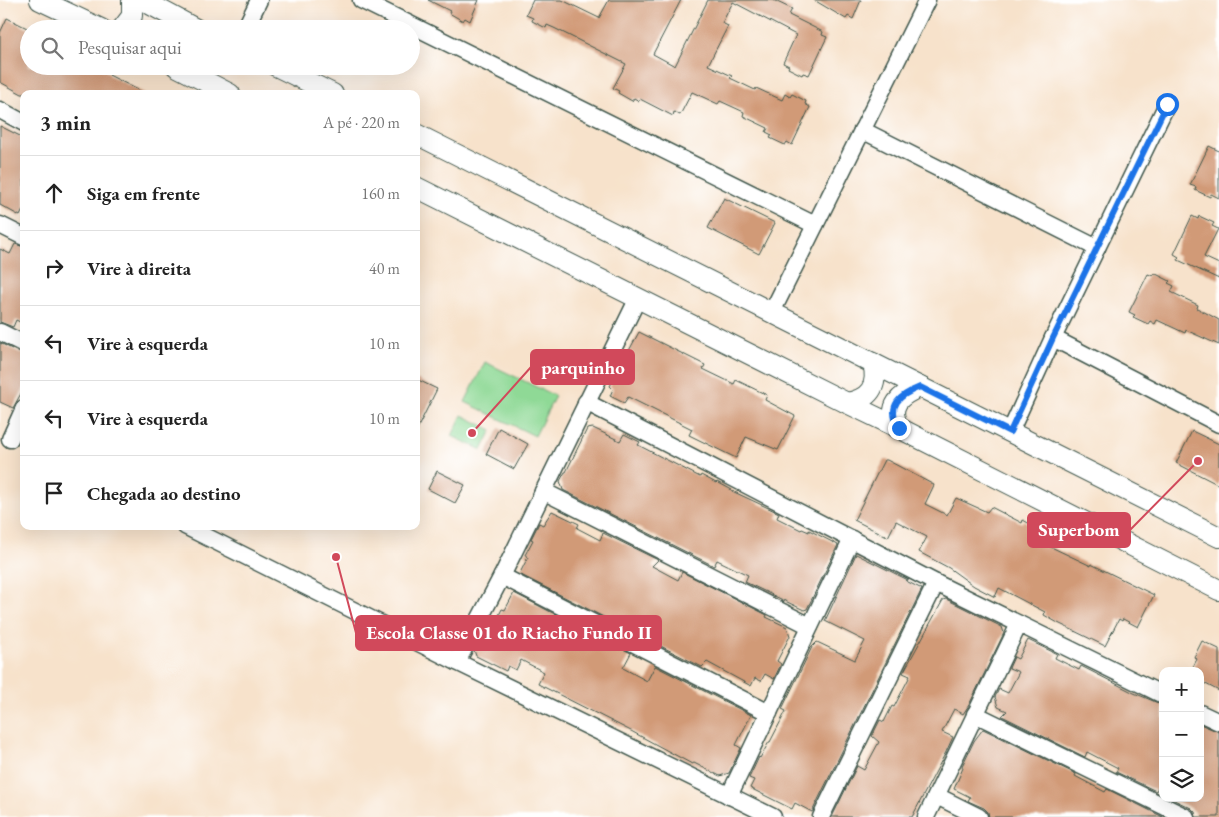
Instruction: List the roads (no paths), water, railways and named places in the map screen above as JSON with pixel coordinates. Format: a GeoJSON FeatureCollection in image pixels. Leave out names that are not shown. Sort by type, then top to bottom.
{"type":"FeatureCollection","features":[{"type":"Feature","properties":{"kind":"main road"},"geometry":{"type":"LineString","coordinates":[[40,0],[82,20]]}},
{"type":"Feature","properties":{"kind":"main road"},"geometry":{"type":"LineString","coordinates":[[129,20],[132,16],[132,0]]}},
{"type":"Feature","properties":{"kind":"main road"},"geometry":{"type":"LineString","coordinates":[[142,0],[165,20]]}},
{"type":"Feature","properties":{"kind":"main road"},"geometry":{"type":"LineString","coordinates":[[193,75],[222,90]]}},
{"type":"Feature","properties":{"kind":"main road"},"geometry":{"type":"LineString","coordinates":[[294,75],[325,90]]}},
{"type":"Feature","properties":{"kind":"main road"},"geometry":{"type":"LineString","coordinates":[[420,136],[1219,537]]}},
{"type":"Feature","properties":{"kind":"main road"},"geometry":{"type":"LineString","coordinates":[[420,189],[1219,590]]}},
{"type":"Feature","properties":{"kind":"main road"},"geometry":{"type":"LineString","coordinates":[[847,403],[864,398],[871,391],[875,373],[873,363]]}},
{"type":"Feature","properties":{"kind":"main road"},"geometry":{"type":"LineString","coordinates":[[899,428],[894,417],[897,403],[907,392],[920,387]]}},
{"type":"Feature","properties":{"kind":"street"},"geometry":{"type":"LineString","coordinates":[[249,20],[259,0]]}},
{"type":"Feature","properties":{"kind":"street"},"geometry":{"type":"LineString","coordinates":[[361,0],[401,20]]}},
{"type":"Feature","properties":{"kind":"street"},"geometry":{"type":"LineString","coordinates":[[772,312],[927,0]]}},
{"type":"Feature","properties":{"kind":"street"},"geometry":{"type":"LineString","coordinates":[[420,29],[815,225]]}},
{"type":"Feature","properties":{"kind":"street"},"geometry":{"type":"LineString","coordinates":[[1010,432],[1053,338],[1167,104]]}},
{"type":"Feature","properties":{"kind":"street"},"geometry":{"type":"LineString","coordinates":[[0,110],[20,121]]}},
{"type":"Feature","properties":{"kind":"street"},"geometry":{"type":"LineString","coordinates":[[862,130],[1097,248]]}},
{"type":"Feature","properties":{"kind":"street"},"geometry":{"type":"LineString","coordinates":[[0,225],[20,235]]}},
{"type":"Feature","properties":{"kind":"street"},"geometry":{"type":"LineString","coordinates":[[457,662],[502,576],[542,490],[638,298]]}},
{"type":"Feature","properties":{"kind":"street"},"geometry":{"type":"LineString","coordinates":[[0,332],[20,342]]}},
{"type":"Feature","properties":{"kind":"street"},"geometry":{"type":"LineString","coordinates":[[1053,338],[1219,424]]}},
{"type":"Feature","properties":{"kind":"street"},"geometry":{"type":"LineString","coordinates":[[586,402],[936,583],[1159,693]]}},
{"type":"Feature","properties":{"kind":"street"},"geometry":{"type":"LineString","coordinates":[[11,439],[20,418]]}},
{"type":"Feature","properties":{"kind":"street"},"geometry":{"type":"LineString","coordinates":[[542,490],[810,626]]}},
{"type":"Feature","properties":{"kind":"street"},"geometry":{"type":"LineString","coordinates":[[193,530],[773,817]]}},
{"type":"Feature","properties":{"kind":"street"},"geometry":{"type":"LineString","coordinates":[[729,796],[852,540]]}},
{"type":"Feature","properties":{"kind":"street"},"geometry":{"type":"LineString","coordinates":[[502,576],[770,713]]}},
{"type":"Feature","properties":{"kind":"street"},"geometry":{"type":"LineString","coordinates":[[821,817],[936,583]]}},
{"type":"Feature","properties":{"kind":"street"},"geometry":{"type":"LineString","coordinates":[[926,817],[1019,624]]}},
{"type":"Feature","properties":{"kind":"street"},"geometry":{"type":"LineString","coordinates":[[975,714],[1186,817]]}},
{"type":"Feature","properties":{"kind":"street"},"geometry":{"type":"LineString","coordinates":[[1204,715],[1219,722]]}},
{"type":"Feature","properties":{"kind":"street"},"geometry":{"type":"LineString","coordinates":[[937,796],[980,817]]}},
{"type":"Feature","properties":{"kind":"place","name":"parquinho"},"geometry":{"type":"Point","coordinates":[472,433]}},
{"type":"Feature","properties":{"kind":"place","name":"Superbom"},"geometry":{"type":"Point","coordinates":[1198,461]}},
{"type":"Feature","properties":{"kind":"place","name":"Escola Classe 01 do Riacho Fundo II"},"geometry":{"type":"Point","coordinates":[336,557]}}]}
